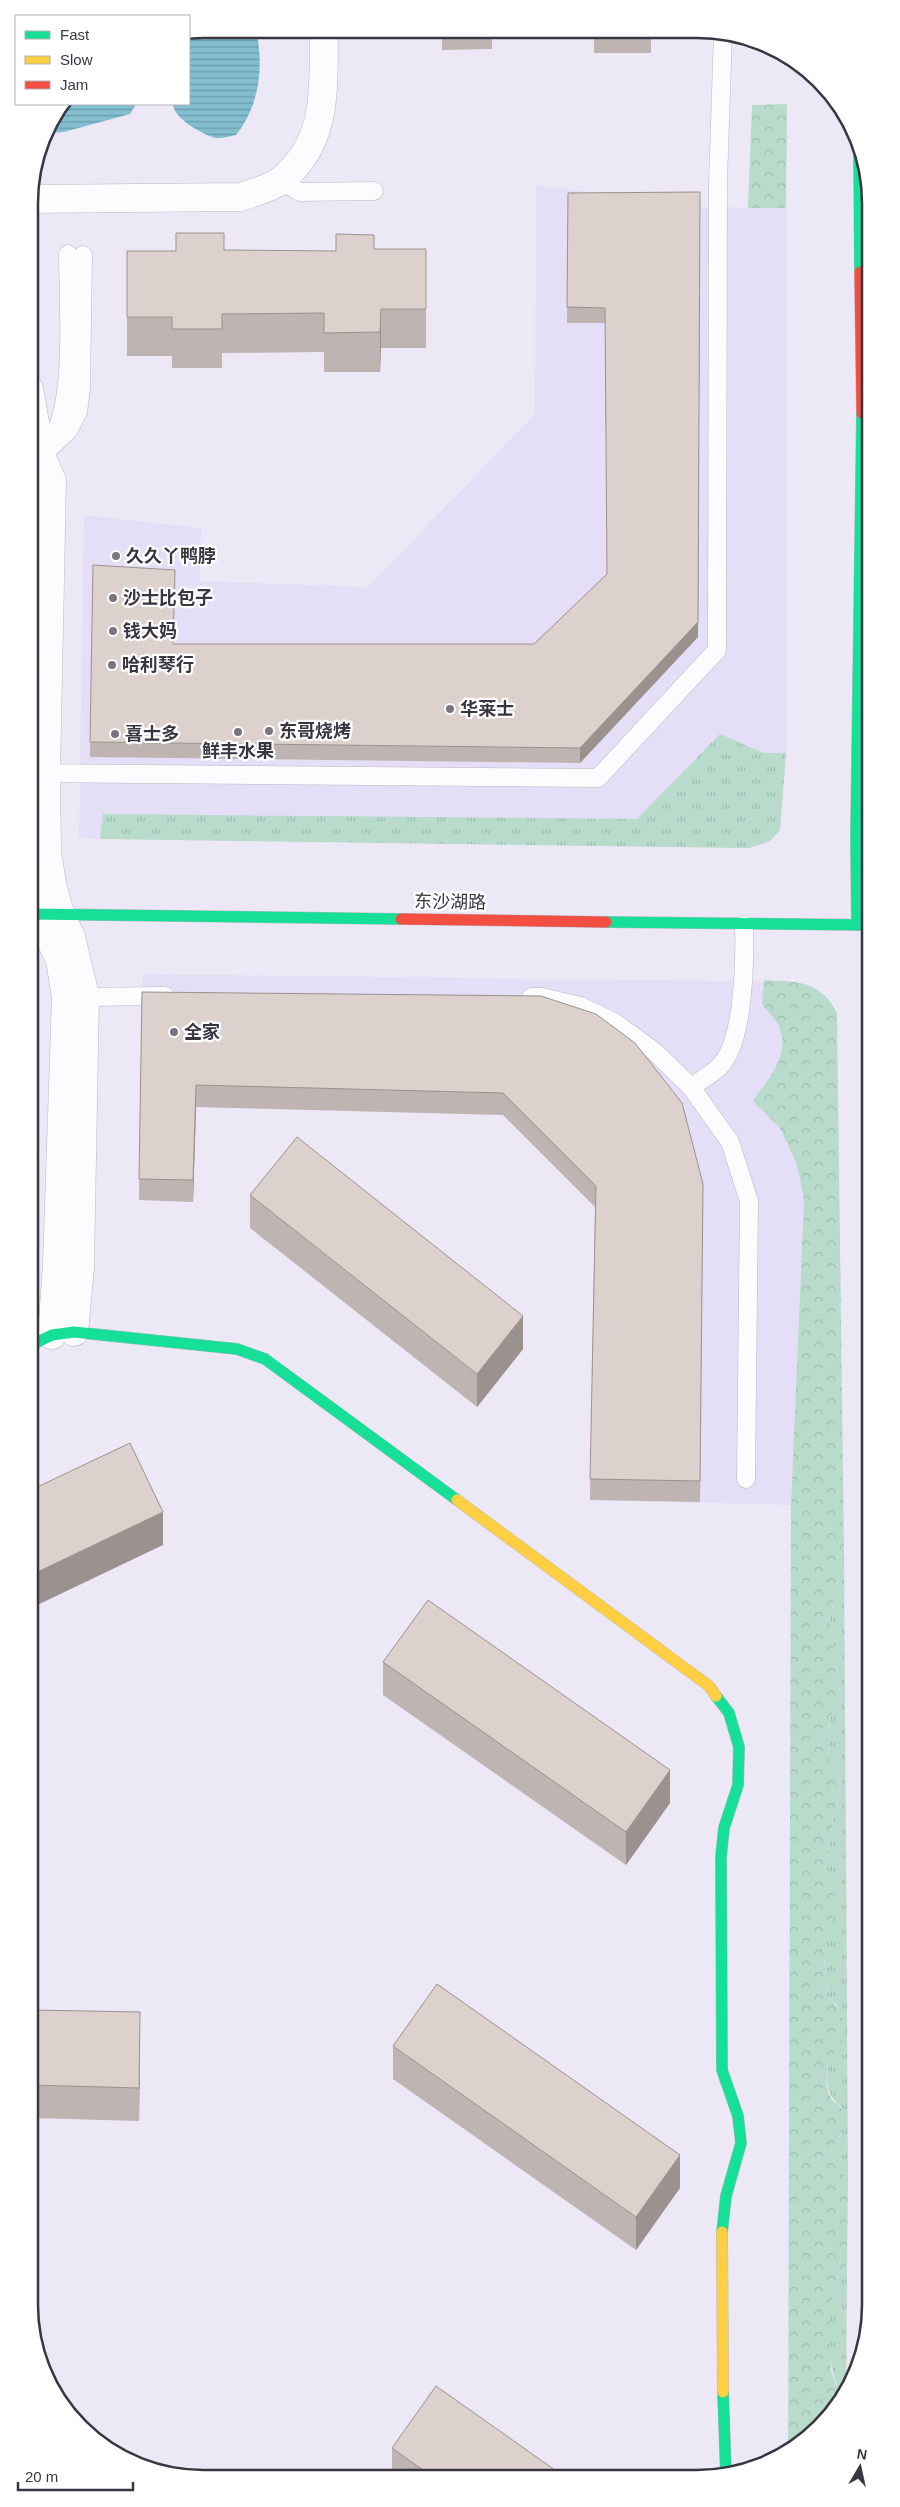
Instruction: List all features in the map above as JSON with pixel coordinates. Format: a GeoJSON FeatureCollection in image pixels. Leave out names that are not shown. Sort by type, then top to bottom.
{"type":"FeatureCollection","features":[{"type":"Feature","properties":{"kind":"main road"},"geometry":{"type":"LineString","coordinates":[[859,172],[862,452],[856,838],[862,913]]}},
{"type":"Feature","properties":{"kind":"main road","name":"东沙湖路"},"geometry":{"type":"LineString","coordinates":[[43,914],[744,925],[862,925]]}},
{"type":"Feature","properties":{"kind":"main road"},"geometry":{"type":"LineString","coordinates":[[52,1338],[237,1349],[265,1359],[709,1686],[728,1713],[739,1747],[738,1785],[724,1828],[721,1857],[722,2070],[738,2116],[741,2143],[726,2196],[720,2245],[725,2467]]}},
{"type":"Feature","properties":{"kind":"street"},"geometry":{"type":"LineString","coordinates":[[38,199],[240,197],[281,181],[299,163],[313,142],[319,122],[322,102],[324,38]]}},
{"type":"Feature","properties":{"kind":"street"},"geometry":{"type":"LineString","coordinates":[[38,469],[52,481],[38,774],[52,884],[43,914],[71,937],[76,997],[52,1338]]}},
{"type":"Feature","properties":{"kind":"lane"},"geometry":{"type":"LineString","coordinates":[[38,774],[598,778],[717,650],[718,193],[723,40]]}},
{"type":"Feature","properties":{"kind":"lane"},"geometry":{"type":"LineString","coordinates":[[281,181],[300,192],[374,191]]}},
{"type":"Feature","properties":{"kind":"lane"},"geometry":{"type":"LineString","coordinates":[[38,462],[60,426],[68,389],[75,254]]}},
{"type":"Feature","properties":{"kind":"lane"},"geometry":{"type":"LineString","coordinates":[[691,1087],[724,1062],[735,1033],[744,972],[744,925]]}},
{"type":"Feature","properties":{"kind":"lane"},"geometry":{"type":"LineString","coordinates":[[76,997],[183,996]]}},
{"type":"Feature","properties":{"kind":"lane"},"geometry":{"type":"LineString","coordinates":[[512,997],[542,998],[580,1006],[614,1022],[654,1051],[691,1087],[730,1142],[749,1201],[746,1479]]}},
{"type":"Feature","properties":{"kind":"shaded area"},"geometry":{"type":"Polygon","coordinates":[[[536,185],[700,207],[786,208],[786,753],[780,830],[770,841],[749,848],[79,838],[84,515],[201,528],[200,581],[368,587],[535,414],[536,185]]]}},
{"type":"Feature","properties":{"kind":"shaded area"},"geometry":{"type":"Polygon","coordinates":[[[143,974],[798,982],[804,1200],[791,1505],[590,1500],[596,1208],[503,1115],[197,1107],[193,1202],[139,1200],[143,974]]]}},
{"type":"Feature","properties":{"kind":"green space"},"geometry":{"type":"Polygon","coordinates":[[[787,104],[786,208],[748,208],[752,105],[787,104]]]}},
{"type":"Feature","properties":{"kind":"green space"},"geometry":{"type":"Polygon","coordinates":[[[720,734],[763,753],[786,753],[780,830],[770,841],[749,848],[100,839],[103,814],[637,819],[720,734]]]}},
{"type":"Feature","properties":{"kind":"green space"},"geometry":{"type":"Polygon","coordinates":[[[764,980],[787,981],[807,985],[823,994],[837,1013],[844,1549],[830,1620],[841,1700],[831,1715],[828,1735],[829,1758],[842,1782],[834,1812],[825,1871],[836,1884],[831,1934],[823,1943],[827,1996],[839,2011],[843,2019],[844,2028],[840,2045],[828,2059],[826,2079],[829,2094],[840,2107],[843,2115],[841,2132],[830,2153],[836,2167],[848,2179],[847,2264],[832,2301],[828,2339],[831,2371],[838,2390],[822,2413],[806,2429],[788,2443],[791,1505],[804,1200],[797,1164],[780,1128],[753,1101],[776,1066],[782,1047],[779,1026],[762,1004],[764,980]]]}},
{"type":"Feature","properties":{"kind":"green space"},"geometry":{"type":"Polygon","coordinates":[[[844,1549],[848,2179],[836,2167],[830,2153],[841,2134],[841,2107],[829,2091],[827,2080],[828,2059],[838,2048],[841,2028],[837,2005],[827,1996],[823,1943],[831,1934],[825,1871],[834,1812],[842,1782],[829,1758],[828,1735],[831,1715],[841,1700],[830,1620],[844,1549]]]}},
{"type":"Feature","properties":{"kind":"green space"},"geometry":{"type":"Polygon","coordinates":[[[847,2264],[846,2375],[838,2389],[831,2362],[828,2337],[829,2312],[837,2286],[847,2264]]]}},
{"type":"Feature","properties":{"kind":"water"},"geometry":{"type":"Polygon","coordinates":[[[257,38],[260,57],[258,85],[250,111],[236,135],[221,138],[210,136],[183,120],[174,109],[173,105],[190,105],[190,39],[257,38]]]}},
{"type":"Feature","properties":{"kind":"water"},"geometry":{"type":"Polygon","coordinates":[[[70,105],[135,105],[130,114],[64,132],[54,133],[70,105]]]}},
{"type":"Feature","properties":{"kind":"building"},"geometry":{"type":"Polygon","coordinates":[[[700,192],[698,622],[580,748],[90,742],[93,565],[175,570],[173,644],[534,644],[607,574],[605,308],[567,307],[568,193],[700,192]]]}},
{"type":"Feature","properties":{"kind":"building"},"geometry":{"type":"Polygon","coordinates":[[[176,233],[224,233],[224,250],[336,251],[336,234],[374,235],[374,249],[426,249],[426,309],[381,309],[380,332],[324,333],[324,313],[222,314],[222,329],[172,329],[172,317],[127,317],[127,251],[176,251],[176,233]]]}},
{"type":"Feature","properties":{"kind":"building"},"geometry":{"type":"Polygon","coordinates":[[[142,992],[541,996],[596,1014],[635,1043],[682,1103],[703,1184],[700,1481],[590,1479],[596,1186],[503,1093],[196,1085],[193,1180],[139,1179],[142,992]]]}},
{"type":"Feature","properties":{"kind":"building"},"geometry":{"type":"Polygon","coordinates":[[[297,1137],[523,1316],[477,1374],[250,1195],[297,1137]]]}},
{"type":"Feature","properties":{"kind":"building"},"geometry":{"type":"Polygon","coordinates":[[[130,1443],[163,1512],[38,1572],[38,1487],[130,1443]]]}},
{"type":"Feature","properties":{"kind":"building"},"geometry":{"type":"Polygon","coordinates":[[[428,1600],[670,1770],[626,1832],[383,1662],[428,1600]]]}},
{"type":"Feature","properties":{"kind":"building"},"geometry":{"type":"Polygon","coordinates":[[[437,1984],[680,2155],[636,2217],[393,2046],[437,1984]]]}},
{"type":"Feature","properties":{"kind":"building"},"geometry":{"type":"Polygon","coordinates":[[[38,2010],[140,2012],[139,2088],[38,2085],[38,2010]]]}},
{"type":"Feature","properties":{"kind":"building"},"geometry":{"type":"Polygon","coordinates":[[[436,2386],[555,2470],[423,2470],[392,2448],[436,2386]]]}},
{"type":"Feature","properties":{"kind":"traffic: fast"},"geometry":{"type":"LineString","coordinates":[[859,172],[860,272]]}},
{"type":"Feature","properties":{"kind":"traffic: fast"},"geometry":{"type":"LineString","coordinates":[[857,925],[856,838],[862,413]]}},
{"type":"Feature","properties":{"kind":"traffic: fast"},"geometry":{"type":"LineString","coordinates":[[38,914],[401,919]]}},
{"type":"Feature","properties":{"kind":"traffic: fast"},"geometry":{"type":"LineString","coordinates":[[606,922],[862,925]]}},
{"type":"Feature","properties":{"kind":"traffic: fast"},"geometry":{"type":"LineString","coordinates":[[38,1342],[52,1335],[74,1332],[237,1349],[265,1359],[457,1500]]}},
{"type":"Feature","properties":{"kind":"traffic: fast"},"geometry":{"type":"LineString","coordinates":[[716,1696],[729,1713],[739,1747],[738,1785],[724,1828],[721,1857],[722,2070],[738,2116],[741,2143],[726,2196],[722,2232]]}},
{"type":"Feature","properties":{"kind":"traffic: fast"},"geometry":{"type":"LineString","coordinates":[[723,2392],[726,2467]]}},
{"type":"Feature","properties":{"kind":"traffic: slow"},"geometry":{"type":"LineString","coordinates":[[457,1500],[709,1686],[716,1696]]}},
{"type":"Feature","properties":{"kind":"traffic: slow"},"geometry":{"type":"LineString","coordinates":[[722,2232],[723,2392]]}},
{"type":"Feature","properties":{"kind":"traffic: jam"},"geometry":{"type":"LineString","coordinates":[[860,272],[862,413]]}},
{"type":"Feature","properties":{"kind":"traffic: jam"},"geometry":{"type":"LineString","coordinates":[[401,919],[606,922]]}},
{"type":"Feature","properties":{"kind":"place","name":"久久丫鸭脖"},"geometry":{"type":"Point","coordinates":[116,556]}},
{"type":"Feature","properties":{"kind":"place","name":"沙士比包子"},"geometry":{"type":"Point","coordinates":[113,598]}},
{"type":"Feature","properties":{"kind":"place","name":"钱大妈"},"geometry":{"type":"Point","coordinates":[113,631]}},
{"type":"Feature","properties":{"kind":"place","name":"哈利琴行"},"geometry":{"type":"Point","coordinates":[112,665]}},
{"type":"Feature","properties":{"kind":"place","name":"华莱士"},"geometry":{"type":"Point","coordinates":[450,709]}},
{"type":"Feature","properties":{"kind":"place","name":"东哥烧烤"},"geometry":{"type":"Point","coordinates":[269,731]}},
{"type":"Feature","properties":{"kind":"place","name":"鲜丰水果"},"geometry":{"type":"Point","coordinates":[238,732]}},
{"type":"Feature","properties":{"kind":"place","name":"喜士多"},"geometry":{"type":"Point","coordinates":[115,734]}},
{"type":"Feature","properties":{"kind":"place","name":"全家"},"geometry":{"type":"Point","coordinates":[174,1032]}}]}
